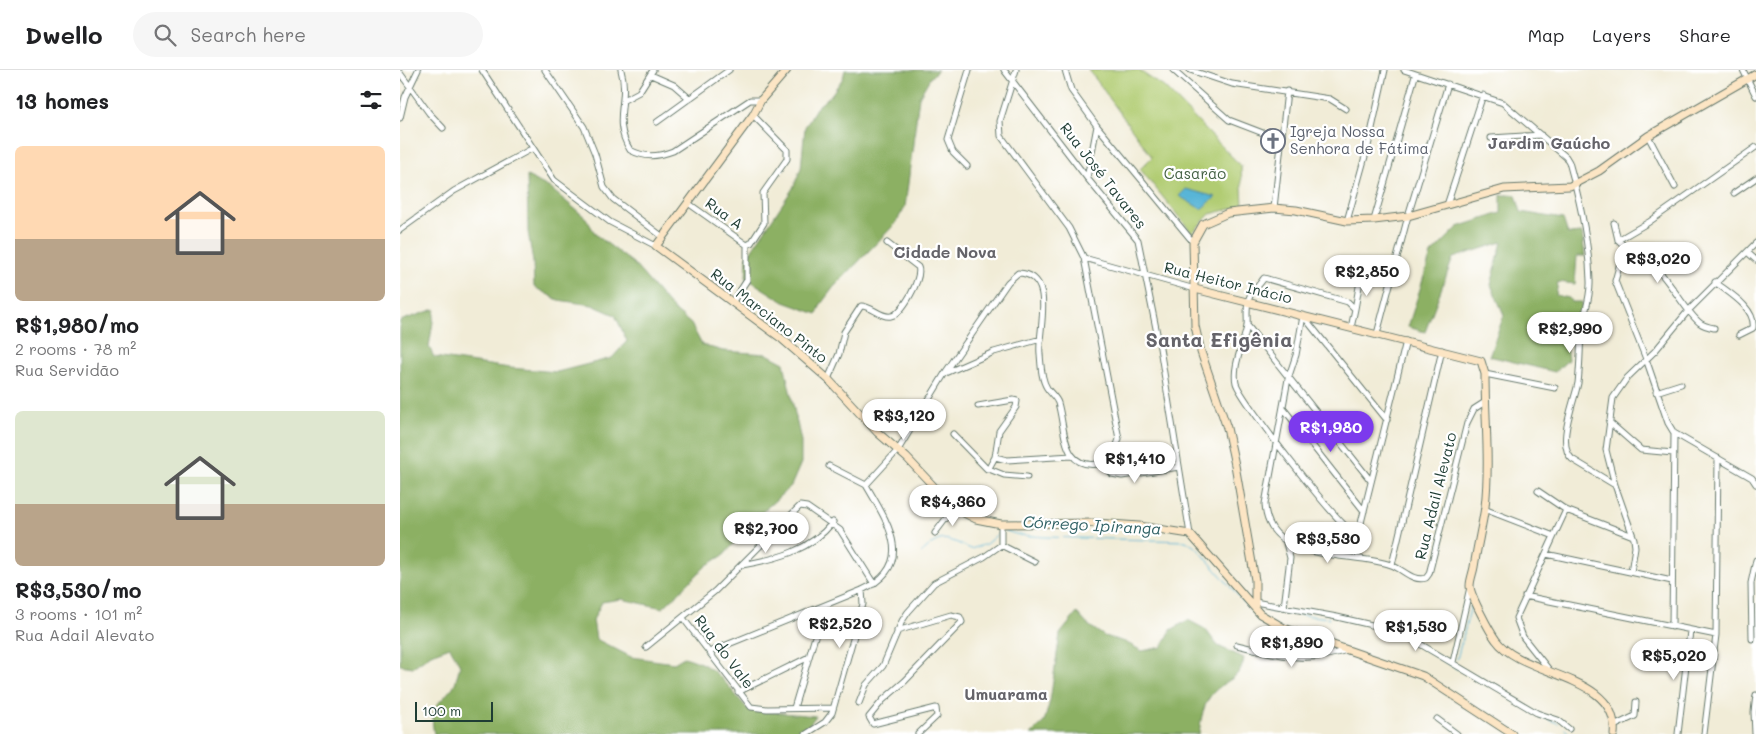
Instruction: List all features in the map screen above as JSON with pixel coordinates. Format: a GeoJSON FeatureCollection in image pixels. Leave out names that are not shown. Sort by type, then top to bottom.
{"type":"FeatureCollection","features":[{"type":"Feature","properties":{"kind":"street"},"geometry":{"type":"LineString","coordinates":[[400,118],[410,85],[418,70]]}},
{"type":"Feature","properties":{"kind":"street","name":"Rua Marciano Pinto"},"geometry":{"type":"LineString","coordinates":[[482,70],[554,180],[610,222],[656,246],[732,304],[782,339],[828,379],[877,432],[898,450],[954,508],[976,519],[1001,526],[1105,524],[1139,526],[1190,534]]}},
{"type":"Feature","properties":{"kind":"street"},"geometry":{"type":"LineString","coordinates":[[545,70],[584,127],[591,142],[604,186],[613,198],[663,237]]}},
{"type":"Feature","properties":{"kind":"street"},"geometry":{"type":"LineString","coordinates":[[621,70],[624,100],[620,123],[630,150],[647,156],[658,156],[672,151],[750,100],[761,100]]}},
{"type":"Feature","properties":{"kind":"street"},"geometry":{"type":"LineString","coordinates":[[657,122],[729,70]]}},
{"type":"Feature","properties":{"kind":"street"},"geometry":{"type":"LineString","coordinates":[[656,246],[753,115],[761,100],[787,70]]}},
{"type":"Feature","properties":{"kind":"street"},"geometry":{"type":"LineString","coordinates":[[967,166],[953,152],[948,140],[969,70]]}},
{"type":"Feature","properties":{"kind":"street","name":"Rua José Tavares"},"geometry":{"type":"LineString","coordinates":[[1004,70],[1138,240],[1147,277],[1190,534]]}},
{"type":"Feature","properties":{"kind":"street"},"geometry":{"type":"LineString","coordinates":[[866,485],[898,450],[945,374],[1008,282],[1018,273],[1030,276],[1039,284],[1043,299],[1039,351],[1043,378],[1046,386],[1058,402],[1066,446],[1072,456],[1081,462],[1089,464],[1103,463],[1114,454],[1119,439],[1084,258],[1069,228],[1001,136],[1000,121],[1016,70]]}},
{"type":"Feature","properties":{"kind":"street"},"geometry":{"type":"LineString","coordinates":[[1065,70],[1072,90],[1097,126],[1193,242]]}},
{"type":"Feature","properties":{"kind":"street"},"geometry":{"type":"LineString","coordinates":[[1173,70],[1229,120],[1281,140]]}},
{"type":"Feature","properties":{"kind":"street"},"geometry":{"type":"LineString","coordinates":[[1190,70],[1232,84],[1330,99],[1346,108]]}},
{"type":"Feature","properties":{"kind":"street"},"geometry":{"type":"LineString","coordinates":[[1347,221],[1369,142],[1385,70]]}},
{"type":"Feature","properties":{"kind":"street"},"geometry":{"type":"LineString","coordinates":[[1404,70],[1415,76],[1483,94],[1503,103],[1566,157],[1584,213],[1590,283],[1581,332],[1579,375],[1574,406],[1564,437],[1565,445],[1568,455],[1572,459],[1615,485]]}},
{"type":"Feature","properties":{"kind":"street"},"geometry":{"type":"LineString","coordinates":[[1743,70],[1756,96]]}},
{"type":"Feature","properties":{"kind":"street"},"geometry":{"type":"LineString","coordinates":[[624,100],[639,92],[652,72],[674,84],[690,99]]}},
{"type":"Feature","properties":{"kind":"street"},"geometry":{"type":"LineString","coordinates":[[400,73],[429,114],[443,128]]}},
{"type":"Feature","properties":{"kind":"street"},"geometry":{"type":"LineString","coordinates":[[1255,605],[1255,580],[1236,464],[1227,428],[1200,352],[1195,326],[1193,242],[1198,230],[1210,220],[1228,213],[1274,208],[1296,210],[1347,221],[1374,220],[1408,216],[1504,189],[1524,187],[1558,188],[1576,184],[1611,163],[1648,136],[1756,74]]}},
{"type":"Feature","properties":{"kind":"street"},"geometry":{"type":"LineString","coordinates":[[1374,220],[1415,76]]}},
{"type":"Feature","properties":{"kind":"street"},"geometry":{"type":"LineString","coordinates":[[1376,334],[1408,216],[1448,84]]}},
{"type":"Feature","properties":{"kind":"street"},"geometry":{"type":"LineString","coordinates":[[1274,208],[1287,91]]}},
{"type":"Feature","properties":{"kind":"street"},"geometry":{"type":"LineString","coordinates":[[1447,205],[1483,94]]}},
{"type":"Feature","properties":{"kind":"street"},"geometry":{"type":"LineString","coordinates":[[732,304],[748,280],[746,245],[751,243],[764,223],[763,194],[787,159],[787,150],[753,115]]}},
{"type":"Feature","properties":{"kind":"street"},"geometry":{"type":"LineString","coordinates":[[1088,178],[1097,126]]}},
{"type":"Feature","properties":{"kind":"street"},"geometry":{"type":"LineString","coordinates":[[1491,138],[1541,135]]}},
{"type":"Feature","properties":{"kind":"street"},"geometry":{"type":"LineString","coordinates":[[1648,136],[1675,186]]}},
{"type":"Feature","properties":{"kind":"street"},"geometry":{"type":"LineString","coordinates":[[1618,240],[1649,222],[1756,147]]}},
{"type":"Feature","properties":{"kind":"street"},"geometry":{"type":"LineString","coordinates":[[400,230],[454,191],[532,148]]}},
{"type":"Feature","properties":{"kind":"street"},"geometry":{"type":"LineString","coordinates":[[1734,193],[1756,178]]}},
{"type":"Feature","properties":{"kind":"street","name":"Rua A"},"geometry":{"type":"LineString","coordinates":[[688,203],[746,245]]}},
{"type":"Feature","properties":{"kind":"street"},"geometry":{"type":"LineString","coordinates":[[1614,222],[1618,240],[1629,253],[1640,257],[1668,279],[1683,300],[1688,311],[1700,323],[1714,328]]}},
{"type":"Feature","properties":{"kind":"street"},"geometry":{"type":"LineString","coordinates":[[828,379],[839,354],[844,332],[861,306],[890,317],[897,314],[918,281],[920,272],[918,267],[887,243]]}},
{"type":"Feature","properties":{"kind":"street"},"geometry":{"type":"LineString","coordinates":[[1631,572],[1635,547],[1633,536],[1615,485],[1606,450],[1610,407],[1616,391],[1715,282],[1756,243]]}},
{"type":"Feature","properties":{"kind":"street"},"geometry":{"type":"LineString","coordinates":[[1747,252],[1756,260]]}},
{"type":"Feature","properties":{"kind":"street"},"geometry":{"type":"LineString","coordinates":[[1629,253],[1620,263],[1615,281],[1646,359],[1668,423],[1674,433],[1752,478],[1756,484]]}},
{"type":"Feature","properties":{"kind":"street","name":"Rua Heitor Inácio"},"geometry":{"type":"LineString","coordinates":[[1084,258],[1247,304],[1406,341],[1481,361],[1485,374]]}},
{"type":"Feature","properties":{"kind":"street"},"geometry":{"type":"LineString","coordinates":[[1355,309],[1348,302],[1264,278],[1250,296],[1247,304],[1247,325],[1236,384],[1239,391],[1276,441],[1344,526],[1354,533],[1360,531],[1406,341]]}},
{"type":"Feature","properties":{"kind":"street"},"geometry":{"type":"LineString","coordinates":[[1351,328],[1360,281]]}},
{"type":"Feature","properties":{"kind":"street"},"geometry":{"type":"LineString","coordinates":[[1715,282],[1752,312],[1755,321],[1753,328],[1740,335]]}},
{"type":"Feature","properties":{"kind":"street"},"geometry":{"type":"LineString","coordinates":[[1284,608],[1290,558],[1286,543],[1269,522],[1266,515],[1282,408],[1288,379],[1296,355],[1303,316]]}},
{"type":"Feature","properties":{"kind":"street"},"geometry":{"type":"LineString","coordinates":[[1303,316],[1387,420]]}},
{"type":"Feature","properties":{"kind":"street"},"geometry":{"type":"LineString","coordinates":[[1247,325],[1288,379],[1371,481]]}},
{"type":"Feature","properties":{"kind":"street"},"geometry":{"type":"LineString","coordinates":[[945,374],[994,352],[1041,339]]}},
{"type":"Feature","properties":{"kind":"street"},"geometry":{"type":"LineString","coordinates":[[1392,565],[1442,350]]}},
{"type":"Feature","properties":{"kind":"street"},"geometry":{"type":"LineString","coordinates":[[1453,662],[1470,587],[1484,509],[1488,470],[1485,374],[1555,388]]}},
{"type":"Feature","properties":{"kind":"street"},"geometry":{"type":"LineString","coordinates":[[1656,392],[1682,384]]}},
{"type":"Feature","properties":{"kind":"street"},"geometry":{"type":"LineString","coordinates":[[978,406],[1013,400],[1017,401],[1016,407],[998,431],[995,457],[989,469]]}},
{"type":"Feature","properties":{"kind":"street","name":"Rua Adail Alevato"},"geometry":{"type":"LineString","coordinates":[[1286,543],[1315,552],[1392,565],[1413,578],[1423,579],[1429,574],[1467,423],[1474,409],[1485,402]]}},
{"type":"Feature","properties":{"kind":"street"},"geometry":{"type":"LineString","coordinates":[[1282,408],[1364,511]]}},
{"type":"Feature","properties":{"kind":"street"},"geometry":{"type":"LineString","coordinates":[[1609,422],[1641,450],[1673,453]]}},
{"type":"Feature","properties":{"kind":"street"},"geometry":{"type":"LineString","coordinates":[[1672,627],[1674,433]]}},
{"type":"Feature","properties":{"kind":"street"},"geometry":{"type":"LineString","coordinates":[[953,434],[983,467],[1004,475],[1027,478]]}},
{"type":"Feature","properties":{"kind":"street"},"geometry":{"type":"LineString","coordinates":[[995,457],[1007,460],[1072,456]]}},
{"type":"Feature","properties":{"kind":"street"},"geometry":{"type":"LineString","coordinates":[[1704,734],[1716,635],[1718,458]]}},
{"type":"Feature","properties":{"kind":"street"},"geometry":{"type":"LineString","coordinates":[[1103,463],[1112,474],[1122,476],[1179,467]]}},
{"type":"Feature","properties":{"kind":"street"},"geometry":{"type":"LineString","coordinates":[[709,652],[862,590],[874,584],[889,569],[894,545],[888,527],[866,485],[829,466]]}},
{"type":"Feature","properties":{"kind":"street"},"geometry":{"type":"LineString","coordinates":[[1538,491],[1566,510],[1633,536]]}},
{"type":"Feature","properties":{"kind":"street"},"geometry":{"type":"LineString","coordinates":[[646,647],[683,618],[741,565],[800,506],[807,507],[833,522],[847,539],[874,584]]}},
{"type":"Feature","properties":{"kind":"street"},"geometry":{"type":"LineString","coordinates":[[935,533],[954,508]]}},
{"type":"Feature","properties":{"kind":"street"},"geometry":{"type":"LineString","coordinates":[[1484,509],[1554,536]]}},
{"type":"Feature","properties":{"kind":"street"},"geometry":{"type":"LineString","coordinates":[[1550,671],[1523,637],[1517,624],[1518,612],[1566,510]]}},
{"type":"Feature","properties":{"kind":"street"},"geometry":{"type":"LineString","coordinates":[[741,565],[804,548],[820,538],[833,522]]}},
{"type":"Feature","properties":{"kind":"street"},"geometry":{"type":"LineString","coordinates":[[1001,526],[1001,545]]}},
{"type":"Feature","properties":{"kind":"street"},"geometry":{"type":"LineString","coordinates":[[1190,534],[1255,605],[1265,619],[1274,624],[1423,676],[1512,734]]}},
{"type":"Feature","properties":{"kind":"street"},"geometry":{"type":"LineString","coordinates":[[1001,545],[1035,562]]}},
{"type":"Feature","properties":{"kind":"street"},"geometry":{"type":"LineString","coordinates":[[859,703],[866,685],[883,666],[908,612],[934,583],[984,557],[1001,545]]}},
{"type":"Feature","properties":{"kind":"street"},"geometry":{"type":"LineString","coordinates":[[1546,554],[1672,581]]}},
{"type":"Feature","properties":{"kind":"street"},"geometry":{"type":"LineString","coordinates":[[1752,639],[1751,583],[1756,560]]}},
{"type":"Feature","properties":{"kind":"street"},"geometry":{"type":"LineString","coordinates":[[1470,587],[1497,642],[1519,658],[1595,693],[1608,709],[1614,730],[1635,716],[1636,702]]}},
{"type":"Feature","properties":{"kind":"street"},"geometry":{"type":"LineString","coordinates":[[806,734],[830,718],[863,604],[862,590]]}},
{"type":"Feature","properties":{"kind":"street"},"geometry":{"type":"LineString","coordinates":[[1525,596],[1716,635]]}},
{"type":"Feature","properties":{"kind":"street"},"geometry":{"type":"LineString","coordinates":[[1255,605],[1284,608],[1391,628],[1453,662],[1537,713],[1562,722],[1569,730]]}},
{"type":"Feature","properties":{"kind":"street"},"geometry":{"type":"LineString","coordinates":[[794,708],[824,606]]}},
{"type":"Feature","properties":{"kind":"street"},"geometry":{"type":"LineString","coordinates":[[898,631],[952,615],[960,617],[962,622],[905,681],[883,700],[869,718],[871,724],[878,724],[936,708],[937,716],[918,734]]}},
{"type":"Feature","properties":{"kind":"street","name":"Rua do Vale"},"geometry":{"type":"LineString","coordinates":[[683,618],[751,707],[767,709],[833,708]]}},
{"type":"Feature","properties":{"kind":"street"},"geometry":{"type":"LineString","coordinates":[[1678,734],[1690,631]]}},
{"type":"Feature","properties":{"kind":"street"},"geometry":{"type":"LineString","coordinates":[[1237,645],[1300,659],[1333,654],[1347,649]]}},
{"type":"Feature","properties":{"kind":"street"},"geometry":{"type":"LineString","coordinates":[[738,692],[809,656]]}},
{"type":"Feature","properties":{"kind":"street"},"geometry":{"type":"LineString","coordinates":[[1755,734],[1754,712],[1756,695]]}},
{"type":"Feature","properties":{"kind":"street"},"geometry":{"type":"LineString","coordinates":[[1437,719],[1457,734]]}},
{"type":"Feature","properties":{"kind":"green space"},"geometry":{"type":"Polygon","coordinates":[[[845,70],[938,70],[930,78],[919,97],[905,207],[895,224],[833,288],[821,304],[817,314],[784,302],[746,278],[747,257],[793,188],[801,168],[805,127],[816,108],[831,95],[843,78],[845,70]]]}},
{"type":"Feature","properties":{"kind":"green space","name":"Casarão"},"geometry":{"type":"Polygon","coordinates":[[[1089,70],[1138,70],[1164,87],[1241,166],[1243,206],[1210,214],[1192,233],[1140,169],[1152,157],[1089,70]]]}},
{"type":"Feature","properties":{"kind":"green space"},"geometry":{"type":"Polygon","coordinates":[[[527,176],[550,188],[586,218],[596,235],[633,263],[673,309],[691,324],[702,345],[723,351],[767,354],[784,363],[801,441],[801,463],[791,486],[758,516],[724,555],[707,565],[663,608],[621,599],[602,602],[593,620],[596,639],[631,657],[674,663],[684,657],[706,666],[721,678],[749,710],[816,716],[802,734],[434,734],[434,712],[453,687],[460,665],[450,647],[431,654],[413,667],[400,665],[400,321],[435,309],[429,347],[434,357],[510,368],[557,372],[612,358],[627,341],[615,315],[592,305],[558,300],[534,287],[533,262],[528,232],[527,176]]]}},
{"type":"Feature","properties":{"kind":"green space"},"geometry":{"type":"Polygon","coordinates":[[[1501,195],[1516,195],[1521,212],[1563,219],[1568,234],[1582,233],[1585,256],[1577,256],[1575,284],[1558,282],[1556,295],[1569,298],[1571,302],[1582,302],[1581,315],[1576,314],[1573,323],[1566,325],[1564,334],[1568,360],[1555,372],[1489,356],[1504,315],[1491,285],[1502,242],[1453,258],[1425,332],[1408,327],[1431,254],[1458,227],[1501,213],[1501,195]]]}},
{"type":"Feature","properties":{"kind":"green space"},"geometry":{"type":"Polygon","coordinates":[[[1077,613],[1087,624],[1104,636],[1125,642],[1142,651],[1162,647],[1171,630],[1188,620],[1205,629],[1218,646],[1244,658],[1242,665],[1237,675],[1211,695],[1203,711],[1199,734],[1031,734],[1044,722],[1050,701],[1060,634],[1077,613]]]}},
{"type":"Feature","properties":{"kind":"water"},"geometry":{"type":"Polygon","coordinates":[[[1186,189],[1216,197],[1201,209],[1179,196],[1186,189]]]}},
{"type":"Feature","properties":{"kind":"waterway","name":"Córrego Ipiranga"},"geometry":{"type":"LineString","coordinates":[[1003,530],[1019,535],[1045,537],[1186,541],[1198,549],[1248,607]]}},
{"type":"Feature","properties":{"kind":"waterway","name":"Córrego Ipiranga"},"geometry":{"type":"LineString","coordinates":[[921,553],[934,542],[944,539],[971,549],[986,544],[1000,532]]}},
{"type":"Feature","properties":{"kind":"waterway"},"geometry":{"type":"LineString","coordinates":[[1457,659],[1471,606]]}},
{"type":"Feature","properties":{"kind":"waterway","name":"Córrego Ipiranga"},"geometry":{"type":"LineString","coordinates":[[1268,611],[1329,618]]}},
{"type":"Feature","properties":{"kind":"waterway","name":"Córrego Ipiranga"},"geometry":{"type":"LineString","coordinates":[[1422,648],[1457,669]]}},
{"type":"Feature","properties":{"kind":"waterway","name":"Córrego Ipiranga"},"geometry":{"type":"LineString","coordinates":[[1539,716],[1558,723]]}},
{"type":"Feature","properties":{"kind":"waterway","name":"Córrego Ipiranga"},"geometry":{"type":"LineString","coordinates":[[1565,729],[1569,734]]}},
{"type":"Feature","properties":{"kind":"place","name":"Igreja Nossa Senhora de Fátima"},"geometry":{"type":"Point","coordinates":[1273,141]}},
{"type":"Feature","properties":{"kind":"district","name":"Jardim Gaúcho"},"geometry":{"type":"Point","coordinates":[1549,143]}},
{"type":"Feature","properties":{"kind":"district","name":"Cidade Nova"},"geometry":{"type":"Point","coordinates":[945,252]}},
{"type":"Feature","properties":{"kind":"district","name":"Santa Efigênia"},"geometry":{"type":"Point","coordinates":[1219,340]}},
{"type":"Feature","properties":{"kind":"district","name":"Umuarama"},"geometry":{"type":"Point","coordinates":[1006,694]}}]}
